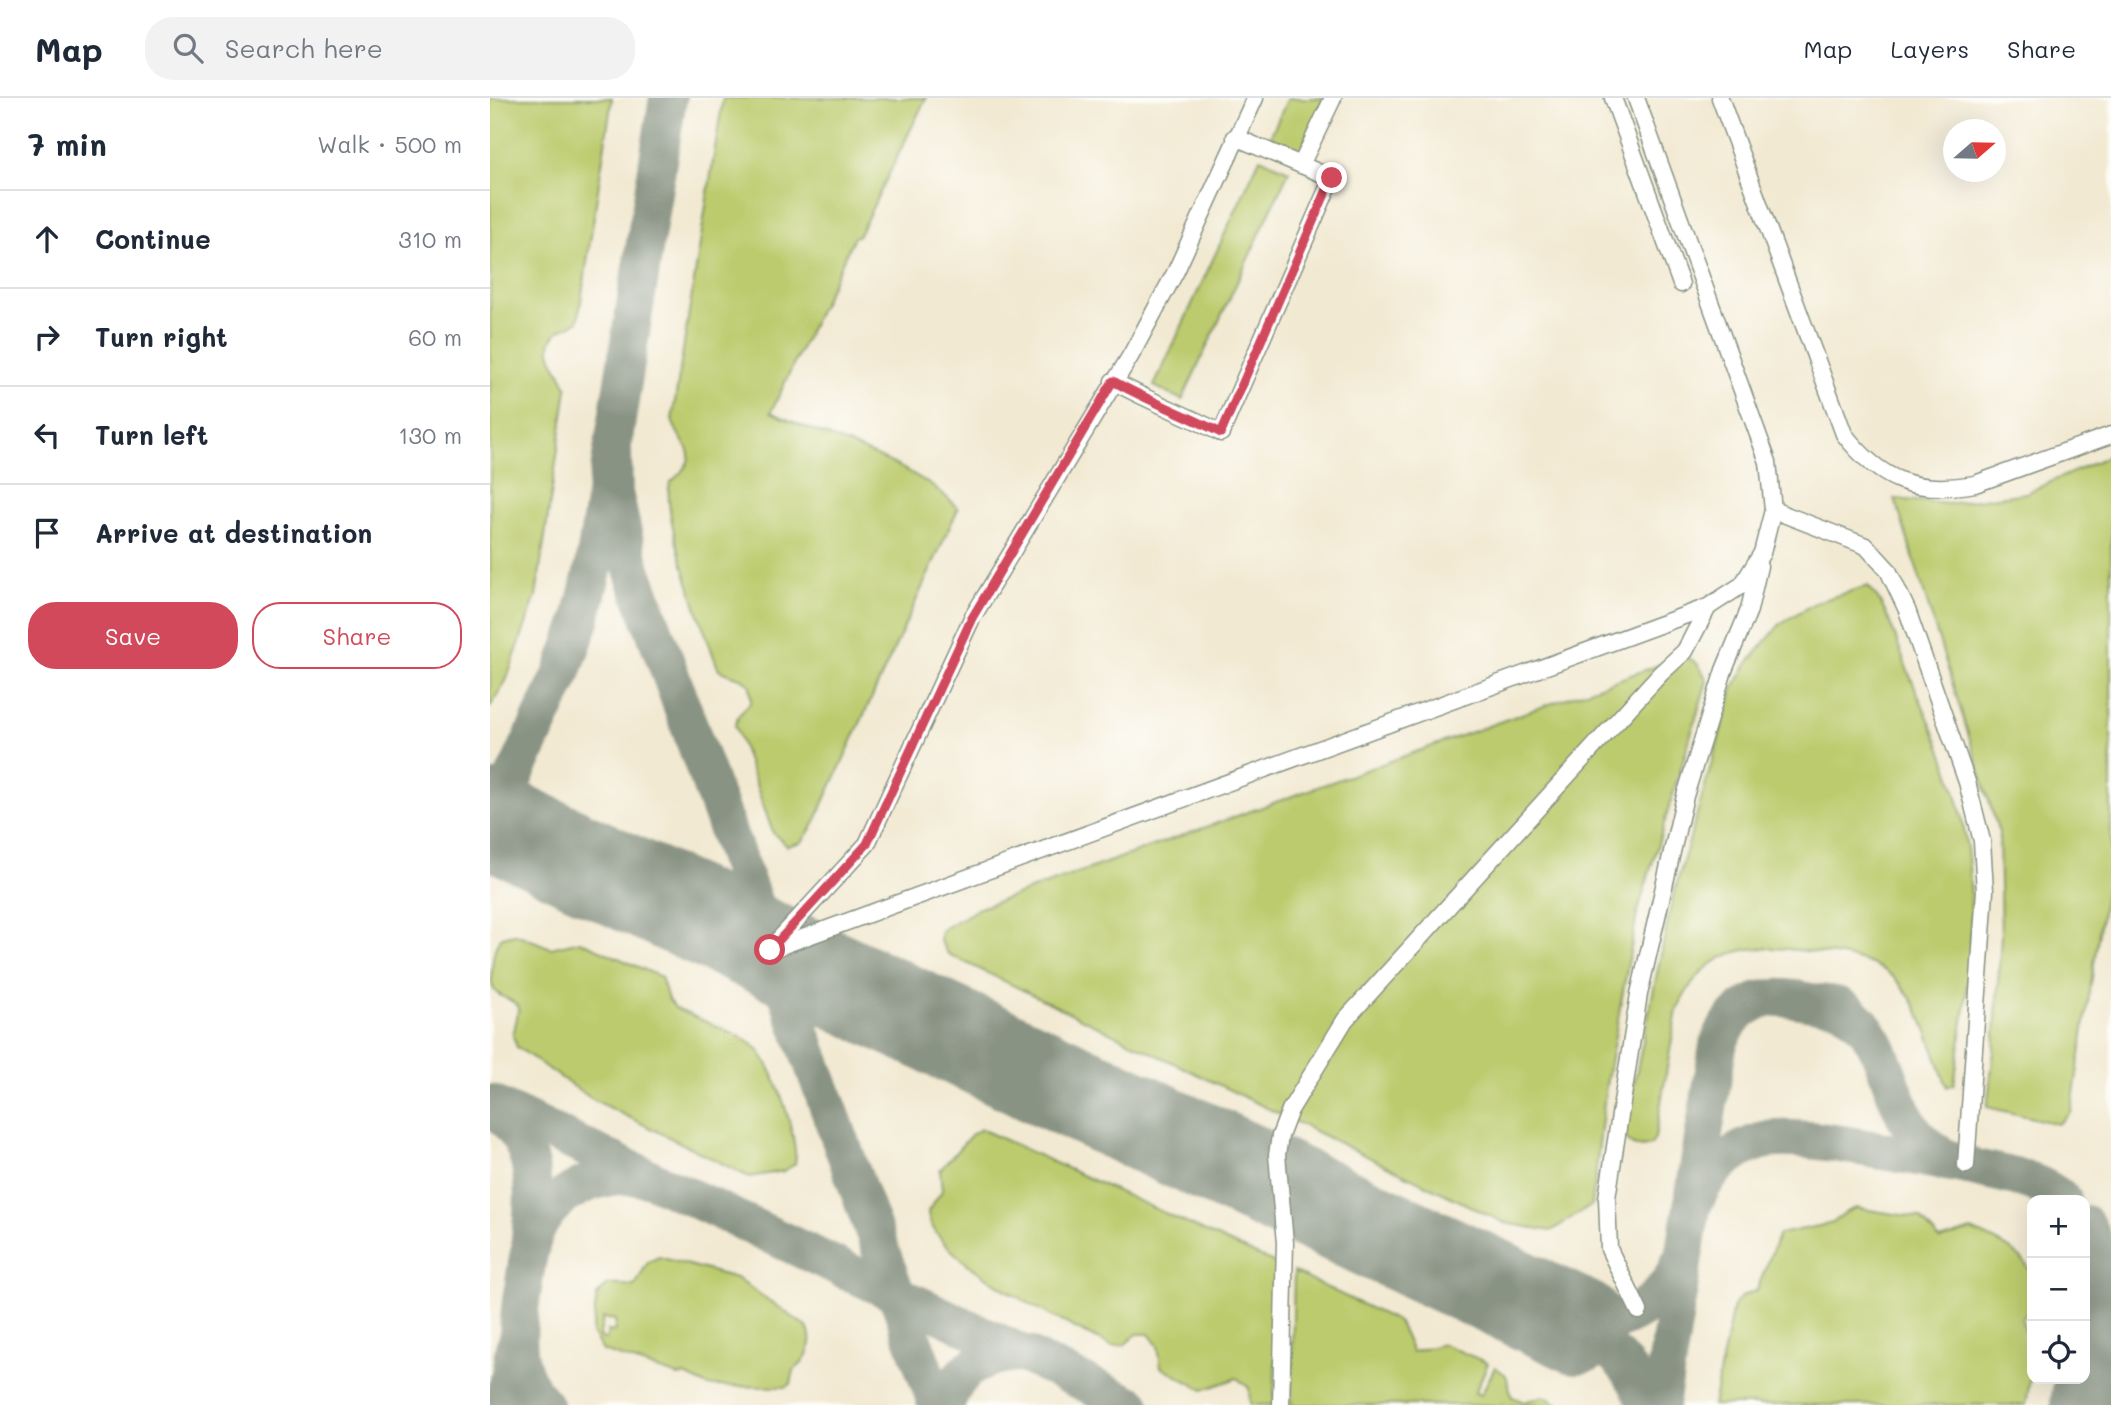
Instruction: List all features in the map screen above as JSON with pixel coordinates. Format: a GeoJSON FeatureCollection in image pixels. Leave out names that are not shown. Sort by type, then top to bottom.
{"type":"FeatureCollection","features":[{"type":"Feature","properties":{"kind":"lane"},"geometry":{"type":"LineString","coordinates":[[1255,98],[1176,271],[1131,355],[972,618],[867,844],[770,950],[1708,607],[1742,585],[1762,553]]}},
{"type":"Feature","properties":{"kind":"lane"},"geometry":{"type":"LineString","coordinates":[[1301,165],[1334,98]]}},
{"type":"Feature","properties":{"kind":"lane"},"geometry":{"type":"LineString","coordinates":[[1614,98],[1681,284]]}},
{"type":"Feature","properties":{"kind":"lane"},"geometry":{"type":"LineString","coordinates":[[1620,116],[1621,98]]}},
{"type":"Feature","properties":{"kind":"lane"},"geometry":{"type":"LineString","coordinates":[[1636,98],[1768,462],[1773,510],[1749,610],[1724,670],[1685,796],[1639,994],[1607,1198],[1609,1249],[1639,1311]]}},
{"type":"Feature","properties":{"kind":"lane"},"geometry":{"type":"LineString","coordinates":[[1720,98],[1841,425],[1859,453],[1872,465],[1914,486],[1957,487],[1976,484],[2111,435]]}},
{"type":"Feature","properties":{"kind":"lane"},"geometry":{"type":"LineString","coordinates":[[1113,381],[1145,400],[1181,412],[1221,433],[1332,178],[1235,137]]}},
{"type":"Feature","properties":{"kind":"lane"},"geometry":{"type":"LineString","coordinates":[[1773,510],[1866,546],[1888,570],[1907,610],[1968,782],[1982,841],[1985,891],[1966,1166]]}},
{"type":"Feature","properties":{"kind":"lane"},"geometry":{"type":"LineString","coordinates":[[1281,1405],[1284,1243],[1277,1155],[1280,1136],[1290,1110],[1345,1020],[1660,674],[1685,651],[1698,631],[1708,607]]}},
{"type":"Feature","properties":{"kind":"green space"},"geometry":{"type":"Polygon","coordinates":[[[490,98],[612,98],[578,321],[558,332],[550,346],[567,389],[536,596],[506,681],[490,707],[490,98]]]}},
{"type":"Feature","properties":{"kind":"green space"},"geometry":{"type":"Polygon","coordinates":[[[723,98],[926,98],[859,235],[854,237],[771,412],[897,465],[942,493],[958,509],[814,824],[802,842],[787,846],[773,833],[735,725],[739,715],[751,702],[750,686],[718,668],[685,574],[671,520],[669,498],[670,483],[687,464],[689,457],[672,420],[723,98]]]}},
{"type":"Feature","properties":{"kind":"green space"},"geometry":{"type":"Polygon","coordinates":[[[1288,98],[1324,98],[1300,152],[1270,137],[1288,98]]]}},
{"type":"Feature","properties":{"kind":"green space"},"geometry":{"type":"Polygon","coordinates":[[[1260,158],[1289,171],[1182,400],[1154,386],[1260,158]]]}},
{"type":"Feature","properties":{"kind":"green space"},"geometry":{"type":"Polygon","coordinates":[[[2111,455],[2111,894],[2105,893],[2071,1113],[2058,1124],[1987,1107],[1994,1051],[2001,936],[1999,833],[1895,499],[1948,504],[2026,493],[2111,455]]]}},
{"type":"Feature","properties":{"kind":"green space"},"geometry":{"type":"Polygon","coordinates":[[[1868,586],[1882,605],[1940,747],[1951,775],[1964,826],[1969,863],[1971,937],[1954,1084],[1947,1087],[1916,1007],[1900,984],[1885,971],[1857,959],[1803,951],[1759,948],[1739,951],[1721,958],[1705,969],[1690,987],[1677,1010],[1655,1138],[1651,1145],[1634,1145],[1624,1132],[1673,897],[1733,689],[1747,664],[1781,623],[1817,602],[1868,586]]]}},
{"type":"Feature","properties":{"kind":"green space"},"geometry":{"type":"Polygon","coordinates":[[[1681,657],[1698,664],[1707,681],[1637,914],[1606,1085],[1592,1205],[1551,1231],[1505,1223],[948,954],[940,941],[941,931],[977,909],[1681,657]]]}},
{"type":"Feature","properties":{"kind":"green space"},"geometry":{"type":"Polygon","coordinates":[[[516,934],[551,948],[580,941],[661,977],[668,999],[675,1008],[725,1029],[753,1045],[769,1066],[783,1101],[793,1137],[795,1164],[784,1171],[749,1177],[592,1099],[517,1047],[513,1036],[519,1008],[495,992],[492,977],[493,955],[497,943],[504,937],[516,934]]]}},
{"type":"Feature","properties":{"kind":"green space"},"geometry":{"type":"Polygon","coordinates":[[[981,1129],[1278,1265],[1274,1405],[1250,1405],[1249,1388],[1237,1378],[1203,1390],[1161,1367],[1158,1346],[1149,1334],[1137,1334],[1124,1345],[1112,1346],[1005,1289],[951,1250],[935,1230],[928,1211],[942,1191],[940,1170],[971,1135],[981,1129]]]}},
{"type":"Feature","properties":{"kind":"green space"},"geometry":{"type":"Polygon","coordinates":[[[1856,1208],[1920,1218],[1940,1240],[1971,1230],[2008,1248],[2024,1261],[2027,1266],[2027,1312],[2022,1319],[2027,1333],[2027,1384],[2029,1384],[2026,1405],[1713,1405],[1733,1306],[1741,1297],[1757,1290],[1779,1234],[1833,1223],[1846,1212],[1856,1208]]]}},
{"type":"Feature","properties":{"kind":"green space"},"geometry":{"type":"Polygon","coordinates":[[[659,1257],[736,1278],[807,1327],[810,1345],[803,1362],[794,1370],[791,1384],[786,1387],[708,1386],[685,1375],[678,1376],[603,1351],[592,1333],[597,1295],[608,1285],[634,1286],[648,1262],[659,1257]],[[603,1318],[599,1338],[606,1339],[608,1331],[614,1332],[616,1320],[603,1318]]]}},
{"type":"Feature","properties":{"kind":"green space"},"geometry":{"type":"Polygon","coordinates":[[[1294,1272],[1395,1320],[1399,1323],[1412,1352],[1443,1344],[1488,1363],[1475,1393],[1481,1395],[1495,1367],[1506,1375],[1512,1397],[1524,1402],[1544,1396],[1559,1405],[1291,1405],[1294,1272]]]}},
{"type":"Feature","properties":{"kind":"taxiway"},"geometry":{"type":"LineString","coordinates":[[490,829],[561,676],[580,623],[594,565],[668,98]]}},
{"type":"Feature","properties":{"kind":"taxiway"},"geometry":{"type":"LineString","coordinates":[[613,452],[614,493],[630,564],[937,1405]]}},
{"type":"Feature","properties":{"kind":"taxiway"},"geometry":{"type":"LineString","coordinates":[[1660,1405],[1718,1046],[1732,1020],[1755,1002],[1784,998],[1832,1004],[1843,1008],[1859,1021],[1871,1037],[1903,1112],[1913,1130],[1927,1145],[1942,1156],[1959,1163],[2030,1181],[2056,1195]]}},
{"type":"Feature","properties":{"kind":"taxiway"},"geometry":{"type":"LineString","coordinates":[[490,1103],[1132,1405]]}},
{"type":"Feature","properties":{"kind":"taxiway"},"geometry":{"type":"LineString","coordinates":[[495,1109],[509,1123],[526,1152],[533,1203],[530,1239]]}},
{"type":"Feature","properties":{"kind":"taxiway"},"geometry":{"type":"LineString","coordinates":[[1696,1199],[1707,1179],[1723,1162],[1742,1149],[1763,1141],[1801,1139],[1827,1142],[1951,1163]]}},
{"type":"Feature","properties":{"kind":"taxiway"},"geometry":{"type":"LineString","coordinates":[[544,1405],[527,1379],[518,1339],[527,1262],[536,1231],[554,1205],[580,1186],[611,1177],[643,1178]]}},
{"type":"Feature","properties":{"kind":"taxiway"},"geometry":{"type":"LineString","coordinates":[[2090,1233],[2099,1254],[2106,1284],[2107,1348]]}},
{"type":"Feature","properties":{"kind":"taxiway"},"geometry":{"type":"LineString","coordinates":[[1578,1326],[1610,1322],[1639,1311],[1662,1291],[1679,1264]]}},
{"type":"Feature","properties":{"kind":"taxiway"},"geometry":{"type":"LineString","coordinates":[[1578,1326],[1610,1350],[1628,1369],[1646,1405]]}},
{"type":"Feature","properties":{"kind":"taxiway"},"geometry":{"type":"LineString","coordinates":[[505,1405],[514,1348]]}},
{"type":"Feature","properties":{"kind":"taxiway"},"geometry":{"type":"LineString","coordinates":[[946,1405],[958,1380],[977,1364],[1001,1356],[1028,1355]]}},
{"type":"Feature","properties":{"kind":"runway"},"geometry":{"type":"LineString","coordinates":[[490,819],[1578,1326]]}},
{"type":"Feature","properties":{"kind":"runway"},"geometry":{"type":"LineString","coordinates":[[2098,1405],[2111,1321]]}},
{"type":"Feature","properties":{"kind":"route"},"geometry":{"type":"LineString","coordinates":[[770,950],[867,844],[972,618],[1113,381],[1145,400],[1181,412],[1221,433],[1332,178]]}}]}
